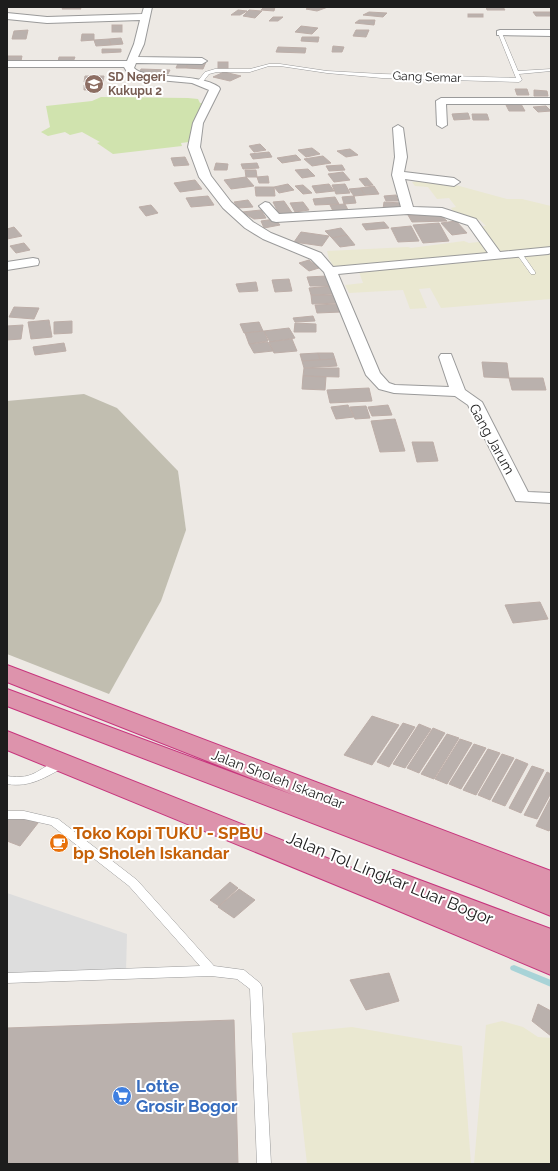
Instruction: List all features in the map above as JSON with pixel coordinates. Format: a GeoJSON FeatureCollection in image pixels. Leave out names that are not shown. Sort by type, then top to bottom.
{"type":"FeatureCollection","features":[{"type":"Feature","properties":{"kind":"highway","name":"Jalan Sholeh Iskandar"},"geometry":{"type":"LineString","coordinates":[[11,684],[391,822],[551,882]]}},
{"type":"Feature","properties":{"kind":"highway"},"geometry":{"type":"LineString","coordinates":[[11,684],[551,905]]}},
{"type":"Feature","properties":{"kind":"highway","name":"Jalan Tol Lingkar Luar Bogor"},"geometry":{"type":"LineString","coordinates":[[7,724],[396,882],[551,941]]}},
{"type":"Feature","properties":{"kind":"highway"},"geometry":{"type":"LineString","coordinates":[[7,740],[378,890],[551,963]]}},
{"type":"Feature","properties":{"kind":"street"},"geometry":{"type":"LineString","coordinates":[[7,16],[47,20],[146,12],[140,39],[131,62]]}},
{"type":"Feature","properties":{"kind":"street"},"geometry":{"type":"LineString","coordinates":[[500,33],[551,33]]}},
{"type":"Feature","properties":{"kind":"street"},"geometry":{"type":"LineString","coordinates":[[7,64],[202,61]]}},
{"type":"Feature","properties":{"kind":"street","name":"Gang Jarum"},"geometry":{"type":"LineString","coordinates":[[131,62],[130,71],[141,76],[200,82],[213,86],[215,89],[198,123],[194,147],[205,177],[227,205],[249,225],[267,236],[316,256],[330,271],[373,375],[384,386],[394,390],[458,392],[474,402],[522,497],[551,498]]}},
{"type":"Feature","properties":{"kind":"street"},"geometry":{"type":"LineString","coordinates":[[442,125],[441,101],[551,101]]}},
{"type":"Feature","properties":{"kind":"street"},"geometry":{"type":"LineString","coordinates":[[398,128],[401,157],[398,175],[408,210]]}},
{"type":"Feature","properties":{"kind":"street"},"geometry":{"type":"LineString","coordinates":[[398,175],[454,182]]}},
{"type":"Feature","properties":{"kind":"street"},"geometry":{"type":"LineString","coordinates":[[265,206],[276,218],[408,210],[442,212],[472,222],[497,256]]}},
{"type":"Feature","properties":{"kind":"street"},"geometry":{"type":"LineString","coordinates":[[330,271],[548,250]]}},
{"type":"Feature","properties":{"kind":"street"},"geometry":{"type":"LineString","coordinates":[[7,266],[33,262]]}},
{"type":"Feature","properties":{"kind":"street"},"geometry":{"type":"LineString","coordinates":[[446,357],[458,392]]}},
{"type":"Feature","properties":{"kind":"lane"},"geometry":{"type":"LineString","coordinates":[[500,33],[516,73],[551,70]]}},
{"type":"Feature","properties":{"kind":"lane","name":"Gang Semar"},"geometry":{"type":"LineString","coordinates":[[200,82],[207,73],[217,70],[250,71],[269,65],[280,65],[327,72],[382,76],[519,80],[516,73]]}},
{"type":"Feature","properties":{"kind":"lane"},"geometry":{"type":"LineString","coordinates":[[519,253],[533,273]]}},
{"type":"Feature","properties":{"kind":"lane"},"geometry":{"type":"LineString","coordinates":[[7,780],[20,783],[28,782],[63,763]]}},
{"type":"Feature","properties":{"kind":"lane"},"geometry":{"type":"LineString","coordinates":[[7,815],[24,815],[54,822],[127,878],[211,971]]}},
{"type":"Feature","properties":{"kind":"lane"},"geometry":{"type":"LineString","coordinates":[[7,978],[211,971],[240,974],[256,987],[264,1164]]}},
{"type":"Feature","properties":{"kind":"shaded area"},"geometry":{"type":"Polygon","coordinates":[[[422,181],[452,184],[507,199],[522,199],[551,206],[551,299],[441,308],[430,288],[419,289],[427,308],[410,309],[403,290],[349,293],[345,285],[363,283],[358,269],[336,270],[329,259],[327,251],[411,248],[464,241],[469,243],[487,241],[476,227],[486,226],[480,220],[455,214],[451,208],[456,207],[449,198],[437,199],[428,187],[415,186],[412,182],[422,181]]]}},
{"type":"Feature","properties":{"kind":"shaded area"},"geometry":{"type":"Polygon","coordinates":[[[84,394],[117,408],[178,471],[186,530],[161,601],[109,694],[7,654],[7,401],[84,394]]]}},
{"type":"Feature","properties":{"kind":"shaded area"},"geometry":{"type":"Polygon","coordinates":[[[7,893],[127,934],[126,972],[7,974],[7,893]]]}},
{"type":"Feature","properties":{"kind":"shaded area"},"geometry":{"type":"Polygon","coordinates":[[[502,1021],[523,1027],[538,1037],[551,1038],[551,1164],[474,1164],[486,1025],[502,1021]]]}},
{"type":"Feature","properties":{"kind":"shaded area"},"geometry":{"type":"Polygon","coordinates":[[[352,1027],[462,1046],[471,1164],[307,1164],[292,1033],[352,1027]]]}},
{"type":"Feature","properties":{"kind":"green space"},"geometry":{"type":"Polygon","coordinates":[[[101,97],[188,98],[198,99],[200,103],[207,103],[189,142],[181,143],[182,146],[113,154],[97,143],[100,142],[82,132],[70,135],[65,132],[48,136],[41,132],[50,127],[46,106],[92,101],[101,97]]]}},
{"type":"Feature","properties":{"kind":"building"},"geometry":{"type":"Polygon","coordinates":[[[63,7],[80,7],[81,9],[62,9],[63,7]]]}},
{"type":"Feature","properties":{"kind":"building"},"geometry":{"type":"Polygon","coordinates":[[[264,7],[275,7],[274,11],[261,10],[264,7]]]}},
{"type":"Feature","properties":{"kind":"building"},"geometry":{"type":"Polygon","coordinates":[[[311,7],[328,7],[317,11],[306,9],[311,7]]]}},
{"type":"Feature","properties":{"kind":"building"},"geometry":{"type":"Polygon","coordinates":[[[486,7],[503,7],[505,10],[487,10],[486,7]]]}},
{"type":"Feature","properties":{"kind":"building"},"geometry":{"type":"Polygon","coordinates":[[[238,10],[247,11],[240,15],[231,15],[238,10]]]}},
{"type":"Feature","properties":{"kind":"building"},"geometry":{"type":"Polygon","coordinates":[[[249,10],[262,11],[255,18],[243,16],[249,10]]]}},
{"type":"Feature","properties":{"kind":"building"},"geometry":{"type":"Polygon","coordinates":[[[369,12],[387,13],[383,17],[363,15],[369,12]]]}},
{"type":"Feature","properties":{"kind":"building"},"geometry":{"type":"Polygon","coordinates":[[[533,12],[550,12],[551,16],[536,16],[533,12]]]}},
{"type":"Feature","properties":{"kind":"building"},"geometry":{"type":"Polygon","coordinates":[[[468,14],[483,14],[483,17],[468,17],[468,14]]]}},
{"type":"Feature","properties":{"kind":"building"},"geometry":{"type":"Polygon","coordinates":[[[273,17],[283,17],[278,21],[269,21],[273,17]]]}},
{"type":"Feature","properties":{"kind":"building"},"geometry":{"type":"Polygon","coordinates":[[[359,20],[375,20],[374,25],[355,23],[359,20]]]}},
{"type":"Feature","properties":{"kind":"building"},"geometry":{"type":"Polygon","coordinates":[[[112,25],[122,25],[122,32],[112,32],[112,25]]]}},
{"type":"Feature","properties":{"kind":"building"},"geometry":{"type":"Polygon","coordinates":[[[301,26],[318,28],[312,34],[295,32],[301,26]]]}},
{"type":"Feature","properties":{"kind":"building"},"geometry":{"type":"Polygon","coordinates":[[[28,30],[26,39],[12,39],[14,31],[28,30]]]}},
{"type":"Feature","properties":{"kind":"building"},"geometry":{"type":"Polygon","coordinates":[[[356,30],[369,30],[366,37],[353,36],[356,30]]]}},
{"type":"Feature","properties":{"kind":"building"},"geometry":{"type":"Polygon","coordinates":[[[82,34],[94,34],[94,40],[81,41],[82,34]]]}},
{"type":"Feature","properties":{"kind":"building"},"geometry":{"type":"Polygon","coordinates":[[[302,37],[319,37],[318,42],[301,41],[302,37]]]}},
{"type":"Feature","properties":{"kind":"building"},"geometry":{"type":"Polygon","coordinates":[[[121,38],[123,44],[111,45],[109,39],[121,38]]]}},
{"type":"Feature","properties":{"kind":"building"},"geometry":{"type":"Polygon","coordinates":[[[109,39],[111,45],[96,46],[94,40],[109,39]]]}},
{"type":"Feature","properties":{"kind":"building"},"geometry":{"type":"Polygon","coordinates":[[[333,46],[344,47],[342,52],[332,52],[333,46]]]}},
{"type":"Feature","properties":{"kind":"building"},"geometry":{"type":"Polygon","coordinates":[[[278,47],[306,48],[305,53],[276,52],[278,47]]]}},
{"type":"Feature","properties":{"kind":"building"},"geometry":{"type":"Polygon","coordinates":[[[102,49],[121,49],[121,52],[102,53],[102,49]]]}},
{"type":"Feature","properties":{"kind":"building"},"geometry":{"type":"Polygon","coordinates":[[[7,56],[22,56],[21,61],[7,62],[7,56]]]}},
{"type":"Feature","properties":{"kind":"building"},"geometry":{"type":"Polygon","coordinates":[[[59,57],[75,57],[73,62],[58,62],[59,57]]]}},
{"type":"Feature","properties":{"kind":"building"},"geometry":{"type":"Polygon","coordinates":[[[179,61],[189,62],[186,68],[176,68],[179,61]]]}},
{"type":"Feature","properties":{"kind":"building"},"geometry":{"type":"Polygon","coordinates":[[[189,62],[206,62],[203,69],[186,68],[189,62]]]}},
{"type":"Feature","properties":{"kind":"building"},"geometry":{"type":"Polygon","coordinates":[[[218,62],[228,62],[228,68],[218,68],[218,62]]]}},
{"type":"Feature","properties":{"kind":"building"},"geometry":{"type":"Polygon","coordinates":[[[141,69],[170,70],[168,74],[139,73],[141,69]]]}},
{"type":"Feature","properties":{"kind":"building"},"geometry":{"type":"Polygon","coordinates":[[[224,72],[241,76],[230,81],[213,77],[224,72]]]}},
{"type":"Feature","properties":{"kind":"building"},"geometry":{"type":"Polygon","coordinates":[[[85,76],[104,76],[103,82],[84,82],[85,76]]]}},
{"type":"Feature","properties":{"kind":"building"},"geometry":{"type":"Polygon","coordinates":[[[100,84],[100,89],[84,90],[84,85],[100,84]]]}},
{"type":"Feature","properties":{"kind":"building"},"geometry":{"type":"Polygon","coordinates":[[[515,89],[527,89],[529,95],[517,95],[515,89]]]}},
{"type":"Feature","properties":{"kind":"building"},"geometry":{"type":"Polygon","coordinates":[[[534,90],[547,91],[548,96],[534,96],[534,90]]]}},
{"type":"Feature","properties":{"kind":"building"},"geometry":{"type":"Polygon","coordinates":[[[521,104],[525,111],[509,111],[506,105],[521,104]]]}},
{"type":"Feature","properties":{"kind":"building"},"geometry":{"type":"Polygon","coordinates":[[[546,106],[551,111],[538,112],[533,107],[546,106]]]}},
{"type":"Feature","properties":{"kind":"building"},"geometry":{"type":"Polygon","coordinates":[[[468,113],[470,119],[454,120],[452,114],[468,113]]]}},
{"type":"Feature","properties":{"kind":"building"},"geometry":{"type":"Polygon","coordinates":[[[472,114],[487,114],[489,120],[473,120],[472,114]]]}},
{"type":"Feature","properties":{"kind":"building"},"geometry":{"type":"Polygon","coordinates":[[[260,144],[266,150],[254,152],[249,146],[260,144]]]}},
{"type":"Feature","properties":{"kind":"building"},"geometry":{"type":"Polygon","coordinates":[[[312,148],[320,154],[306,157],[298,150],[312,148]]]}},
{"type":"Feature","properties":{"kind":"building"},"geometry":{"type":"Polygon","coordinates":[[[350,149],[358,155],[346,157],[337,151],[350,149]]]}},
{"type":"Feature","properties":{"kind":"building"},"geometry":{"type":"Polygon","coordinates":[[[269,152],[272,157],[253,159],[250,154],[269,152]]]}},
{"type":"Feature","properties":{"kind":"building"},"geometry":{"type":"Polygon","coordinates":[[[296,155],[301,160],[282,163],[277,158],[296,155]]]}},
{"type":"Feature","properties":{"kind":"building"},"geometry":{"type":"Polygon","coordinates":[[[323,156],[331,163],[312,166],[304,159],[323,156]]]}},
{"type":"Feature","properties":{"kind":"building"},"geometry":{"type":"Polygon","coordinates":[[[185,157],[189,165],[174,166],[171,158],[185,157]]]}},
{"type":"Feature","properties":{"kind":"building"},"geometry":{"type":"Polygon","coordinates":[[[216,163],[228,164],[227,170],[214,170],[216,163]]]}},
{"type":"Feature","properties":{"kind":"building"},"geometry":{"type":"Polygon","coordinates":[[[257,163],[259,168],[243,169],[241,164],[257,163]]]}},
{"type":"Feature","properties":{"kind":"building"},"geometry":{"type":"Polygon","coordinates":[[[342,165],[345,170],[329,171],[326,166],[342,165]]]}},
{"type":"Feature","properties":{"kind":"building"},"geometry":{"type":"Polygon","coordinates":[[[308,169],[315,176],[302,178],[295,170],[308,169]]]}},
{"type":"Feature","properties":{"kind":"building"},"geometry":{"type":"Polygon","coordinates":[[[245,170],[256,170],[257,177],[246,177],[245,170]]]}},
{"type":"Feature","properties":{"kind":"building"},"geometry":{"type":"Polygon","coordinates":[[[343,172],[350,180],[334,182],[328,174],[343,172]]]}},
{"type":"Feature","properties":{"kind":"building"},"geometry":{"type":"Polygon","coordinates":[[[268,176],[269,183],[259,183],[257,177],[268,176]]]}},
{"type":"Feature","properties":{"kind":"building"},"geometry":{"type":"Polygon","coordinates":[[[246,177],[254,186],[231,189],[224,180],[246,177]]]}},
{"type":"Feature","properties":{"kind":"building"},"geometry":{"type":"Polygon","coordinates":[[[367,178],[373,185],[365,186],[359,179],[367,178]]]}},
{"type":"Feature","properties":{"kind":"building"},"geometry":{"type":"Polygon","coordinates":[[[195,180],[202,189],[180,192],[174,183],[195,180]]]}},
{"type":"Feature","properties":{"kind":"building"},"geometry":{"type":"Polygon","coordinates":[[[288,184],[294,190],[279,193],[274,187],[288,184]]]}},
{"type":"Feature","properties":{"kind":"building"},"geometry":{"type":"Polygon","coordinates":[[[329,184],[334,191],[316,193],[312,186],[329,184]]]}},
{"type":"Feature","properties":{"kind":"building"},"geometry":{"type":"Polygon","coordinates":[[[345,184],[350,193],[336,194],[332,185],[345,184]]]}},
{"type":"Feature","properties":{"kind":"building"},"geometry":{"type":"Polygon","coordinates":[[[303,185],[312,193],[303,194],[295,186],[303,185]]]}},
{"type":"Feature","properties":{"kind":"building"},"geometry":{"type":"Polygon","coordinates":[[[374,186],[379,194],[365,195],[360,188],[374,186]]]}},
{"type":"Feature","properties":{"kind":"building"},"geometry":{"type":"Polygon","coordinates":[[[255,187],[274,187],[275,196],[256,196],[255,187]]]}},
{"type":"Feature","properties":{"kind":"building"},"geometry":{"type":"Polygon","coordinates":[[[360,188],[365,195],[354,196],[349,189],[360,188]]]}},
{"type":"Feature","properties":{"kind":"building"},"geometry":{"type":"Polygon","coordinates":[[[396,195],[398,201],[386,201],[384,196],[396,195]]]}},
{"type":"Feature","properties":{"kind":"building"},"geometry":{"type":"Polygon","coordinates":[[[208,196],[214,205],[191,207],[186,198],[208,196]]]}},
{"type":"Feature","properties":{"kind":"building"},"geometry":{"type":"Polygon","coordinates":[[[354,196],[356,203],[344,204],[342,197],[354,196]]]}},
{"type":"Feature","properties":{"kind":"building"},"geometry":{"type":"Polygon","coordinates":[[[335,197],[339,204],[315,205],[313,199],[335,197]]]}},
{"type":"Feature","properties":{"kind":"building"},"geometry":{"type":"Polygon","coordinates":[[[248,200],[253,207],[238,208],[234,202],[248,200]]]}},
{"type":"Feature","properties":{"kind":"building"},"geometry":{"type":"Polygon","coordinates":[[[284,201],[293,214],[280,216],[273,202],[284,201]]]}},
{"type":"Feature","properties":{"kind":"building"},"geometry":{"type":"Polygon","coordinates":[[[303,202],[309,210],[295,212],[290,203],[303,202]]]}},
{"type":"Feature","properties":{"kind":"building"},"geometry":{"type":"Polygon","coordinates":[[[384,202],[402,203],[402,209],[383,209],[384,202]]]}},
{"type":"Feature","properties":{"kind":"building"},"geometry":{"type":"Polygon","coordinates":[[[345,204],[349,212],[334,213],[330,205],[345,204]]]}},
{"type":"Feature","properties":{"kind":"building"},"geometry":{"type":"Polygon","coordinates":[[[151,205],[158,213],[146,216],[139,207],[151,205]]]}},
{"type":"Feature","properties":{"kind":"building"},"geometry":{"type":"Polygon","coordinates":[[[261,210],[266,218],[254,219],[242,212],[261,210]]]}},
{"type":"Feature","properties":{"kind":"building"},"geometry":{"type":"Polygon","coordinates":[[[408,215],[440,215],[447,221],[412,222],[408,215]]]}},
{"type":"Feature","properties":{"kind":"building"},"geometry":{"type":"Polygon","coordinates":[[[275,219],[280,225],[264,228],[261,221],[275,219]]]}},
{"type":"Feature","properties":{"kind":"building"},"geometry":{"type":"Polygon","coordinates":[[[456,221],[467,233],[452,235],[441,223],[456,221]]]}},
{"type":"Feature","properties":{"kind":"building"},"geometry":{"type":"Polygon","coordinates":[[[384,222],[389,228],[366,230],[362,224],[384,222]]]}},
{"type":"Feature","properties":{"kind":"building"},"geometry":{"type":"Polygon","coordinates":[[[439,223],[449,241],[423,243],[413,225],[439,223]]]}},
{"type":"Feature","properties":{"kind":"building"},"geometry":{"type":"Polygon","coordinates":[[[411,226],[419,241],[398,242],[391,228],[411,226]]]}},
{"type":"Feature","properties":{"kind":"building"},"geometry":{"type":"Polygon","coordinates":[[[14,227],[22,236],[7,239],[7,229],[14,227]]]}},
{"type":"Feature","properties":{"kind":"building"},"geometry":{"type":"Polygon","coordinates":[[[341,228],[347,235],[332,238],[325,231],[341,228]]]}},
{"type":"Feature","properties":{"kind":"building"},"geometry":{"type":"Polygon","coordinates":[[[301,232],[329,236],[322,246],[294,242],[301,232]]]}},
{"type":"Feature","properties":{"kind":"building"},"geometry":{"type":"Polygon","coordinates":[[[347,235],[355,245],[340,247],[332,238],[347,235]]]}},
{"type":"Feature","properties":{"kind":"building"},"geometry":{"type":"Polygon","coordinates":[[[24,243],[30,250],[16,253],[10,246],[24,243]]]}},
{"type":"Feature","properties":{"kind":"building"},"geometry":{"type":"Polygon","coordinates":[[[309,260],[319,268],[309,271],[299,263],[309,260]]]}},
{"type":"Feature","properties":{"kind":"building"},"geometry":{"type":"Polygon","coordinates":[[[327,276],[330,286],[310,286],[307,277],[327,276]]]}},
{"type":"Feature","properties":{"kind":"building"},"geometry":{"type":"Polygon","coordinates":[[[289,279],[292,291],[275,292],[272,280],[289,279]]]}},
{"type":"Feature","properties":{"kind":"building"},"geometry":{"type":"Polygon","coordinates":[[[256,282],[258,291],[239,292],[236,284],[256,282]]]}},
{"type":"Feature","properties":{"kind":"building"},"geometry":{"type":"Polygon","coordinates":[[[332,286],[335,294],[311,295],[309,288],[332,286]]]}},
{"type":"Feature","properties":{"kind":"building"},"geometry":{"type":"Polygon","coordinates":[[[311,295],[339,295],[340,303],[312,304],[311,295]]]}},
{"type":"Feature","properties":{"kind":"building"},"geometry":{"type":"Polygon","coordinates":[[[339,304],[341,312],[317,313],[315,305],[339,304]]]}},
{"type":"Feature","properties":{"kind":"building"},"geometry":{"type":"Polygon","coordinates":[[[14,307],[39,308],[34,319],[9,317],[14,307]]]}},
{"type":"Feature","properties":{"kind":"building"},"geometry":{"type":"Polygon","coordinates":[[[313,316],[315,321],[295,322],[293,318],[313,316]]]}},
{"type":"Feature","properties":{"kind":"building"},"geometry":{"type":"Polygon","coordinates":[[[49,320],[52,337],[31,339],[28,322],[49,320]]]}},
{"type":"Feature","properties":{"kind":"building"},"geometry":{"type":"Polygon","coordinates":[[[72,321],[72,333],[54,334],[54,322],[72,321]]]}},
{"type":"Feature","properties":{"kind":"building"},"geometry":{"type":"Polygon","coordinates":[[[259,322],[263,331],[244,333],[240,324],[259,322]]]}},
{"type":"Feature","properties":{"kind":"building"},"geometry":{"type":"Polygon","coordinates":[[[295,323],[316,324],[316,332],[294,332],[295,323]]]}},
{"type":"Feature","properties":{"kind":"building"},"geometry":{"type":"Polygon","coordinates":[[[23,325],[21,339],[7,340],[7,326],[23,325]]]}},
{"type":"Feature","properties":{"kind":"building"},"geometry":{"type":"Polygon","coordinates":[[[289,328],[295,338],[270,342],[264,331],[289,328]]]}},
{"type":"Feature","properties":{"kind":"building"},"geometry":{"type":"Polygon","coordinates":[[[264,331],[268,341],[249,344],[245,333],[264,331]]]}},
{"type":"Feature","properties":{"kind":"building"},"geometry":{"type":"Polygon","coordinates":[[[292,339],[297,351],[274,353],[269,342],[292,339]]]}},
{"type":"Feature","properties":{"kind":"building"},"geometry":{"type":"Polygon","coordinates":[[[268,342],[273,351],[254,353],[249,344],[268,342]]]}},
{"type":"Feature","properties":{"kind":"building"},"geometry":{"type":"Polygon","coordinates":[[[64,343],[66,351],[35,355],[33,347],[64,343]]]}},
{"type":"Feature","properties":{"kind":"building"},"geometry":{"type":"Polygon","coordinates":[[[318,353],[333,353],[335,359],[320,360],[318,353]]]}},
{"type":"Feature","properties":{"kind":"building"},"geometry":{"type":"Polygon","coordinates":[[[318,353],[320,360],[302,361],[300,354],[318,353]]]}},
{"type":"Feature","properties":{"kind":"building"},"geometry":{"type":"Polygon","coordinates":[[[335,359],[337,366],[304,368],[302,361],[335,359]]]}},
{"type":"Feature","properties":{"kind":"building"},"geometry":{"type":"Polygon","coordinates":[[[482,362],[507,363],[509,378],[484,377],[482,362]]]}},
{"type":"Feature","properties":{"kind":"building"},"geometry":{"type":"Polygon","coordinates":[[[304,368],[339,368],[339,377],[303,376],[304,368]]]}},
{"type":"Feature","properties":{"kind":"building"},"geometry":{"type":"Polygon","coordinates":[[[303,376],[326,377],[325,390],[302,389],[303,376]]]}},
{"type":"Feature","properties":{"kind":"building"},"geometry":{"type":"Polygon","coordinates":[[[509,378],[543,378],[546,390],[512,390],[509,378]]]}},
{"type":"Feature","properties":{"kind":"building"},"geometry":{"type":"Polygon","coordinates":[[[369,388],[372,401],[330,403],[327,390],[369,388]]]}},
{"type":"Feature","properties":{"kind":"building"},"geometry":{"type":"Polygon","coordinates":[[[348,405],[354,417],[336,419],[331,407],[348,405]]]}},
{"type":"Feature","properties":{"kind":"building"},"geometry":{"type":"Polygon","coordinates":[[[388,405],[392,415],[372,416],[368,407],[388,405]]]}},
{"type":"Feature","properties":{"kind":"building"},"geometry":{"type":"Polygon","coordinates":[[[366,406],[370,418],[355,419],[350,407],[366,406]]]}},
{"type":"Feature","properties":{"kind":"building"},"geometry":{"type":"Polygon","coordinates":[[[395,419],[405,451],[380,452],[371,421],[395,419]]]}},
{"type":"Feature","properties":{"kind":"building"},"geometry":{"type":"Polygon","coordinates":[[[412,442],[433,442],[438,461],[417,462],[412,442]]]}},
{"type":"Feature","properties":{"kind":"building"},"geometry":{"type":"Polygon","coordinates":[[[540,602],[548,619],[513,623],[505,605],[540,602]]]}},
{"type":"Feature","properties":{"kind":"building"},"geometry":{"type":"Polygon","coordinates":[[[372,716],[399,725],[372,765],[344,755],[372,716]]]}},
{"type":"Feature","properties":{"kind":"building"},"geometry":{"type":"Polygon","coordinates":[[[403,723],[415,727],[389,767],[377,762],[403,723]]]}},
{"type":"Feature","properties":{"kind":"building"},"geometry":{"type":"Polygon","coordinates":[[[419,724],[431,729],[405,768],[393,764],[419,724]]]}},
{"type":"Feature","properties":{"kind":"building"},"geometry":{"type":"Polygon","coordinates":[[[433,728],[445,733],[419,773],[407,768],[433,728]]]}},
{"type":"Feature","properties":{"kind":"building"},"geometry":{"type":"Polygon","coordinates":[[[447,734],[459,738],[434,779],[421,774],[447,734]]]}},
{"type":"Feature","properties":{"kind":"building"},"geometry":{"type":"Polygon","coordinates":[[[460,739],[472,743],[447,784],[435,779],[460,739]]]}},
{"type":"Feature","properties":{"kind":"building"},"geometry":{"type":"Polygon","coordinates":[[[474,744],[486,748],[461,789],[449,784],[474,744]]]}},
{"type":"Feature","properties":{"kind":"building"},"geometry":{"type":"Polygon","coordinates":[[[488,749],[500,753],[476,795],[463,790],[488,749]]]}},
{"type":"Feature","properties":{"kind":"building"},"geometry":{"type":"Polygon","coordinates":[[[502,754],[514,758],[490,800],[478,795],[502,754]]]}},
{"type":"Feature","properties":{"kind":"building"},"geometry":{"type":"Polygon","coordinates":[[[516,759],[528,764],[505,806],[492,801],[516,759]]]}},
{"type":"Feature","properties":{"kind":"building"},"geometry":{"type":"Polygon","coordinates":[[[532,766],[544,770],[521,813],[509,808],[532,766]]]}},
{"type":"Feature","properties":{"kind":"building"},"geometry":{"type":"Polygon","coordinates":[[[547,772],[551,774],[551,793],[537,819],[524,815],[547,772]]]}},
{"type":"Feature","properties":{"kind":"building"},"geometry":{"type":"Polygon","coordinates":[[[551,797],[551,828],[549,831],[536,826],[551,797]]]}},
{"type":"Feature","properties":{"kind":"building"},"geometry":{"type":"Polygon","coordinates":[[[7,811],[38,823],[20,846],[7,841],[7,811]]]}},
{"type":"Feature","properties":{"kind":"building"},"geometry":{"type":"Polygon","coordinates":[[[230,882],[238,888],[219,906],[210,900],[230,882]]]}},
{"type":"Feature","properties":{"kind":"building"},"geometry":{"type":"Polygon","coordinates":[[[239,889],[255,900],[234,918],[218,907],[239,889]]]}},
{"type":"Feature","properties":{"kind":"building"},"geometry":{"type":"Polygon","coordinates":[[[389,973],[399,1001],[366,1010],[350,980],[389,973]]]}},
{"type":"Feature","properties":{"kind":"building"},"geometry":{"type":"Polygon","coordinates":[[[538,1004],[551,1011],[551,1036],[532,1021],[538,1004]]]}},
{"type":"Feature","properties":{"kind":"building","name":"Lotte Grosir Bogor"},"geometry":{"type":"Polygon","coordinates":[[[234,1020],[238,1164],[7,1164],[7,1028],[234,1020]]]}},
{"type":"Feature","properties":{"kind":"waterway"},"geometry":{"type":"LineString","coordinates":[[514,968],[551,984]]}},
{"type":"Feature","properties":{"kind":"place","name":"SD Negeri Kukupu 2"},"geometry":{"type":"Point","coordinates":[94,84]}},
{"type":"Feature","properties":{"kind":"place","name":"Toko Kopi TUKU - SPBU bp Sholeh Iskandar"},"geometry":{"type":"Point","coordinates":[59,843]}},
{"type":"Feature","properties":{"kind":"place","name":"Lotte Grosir Bogor"},"geometry":{"type":"Point","coordinates":[122,1096]}}]}
